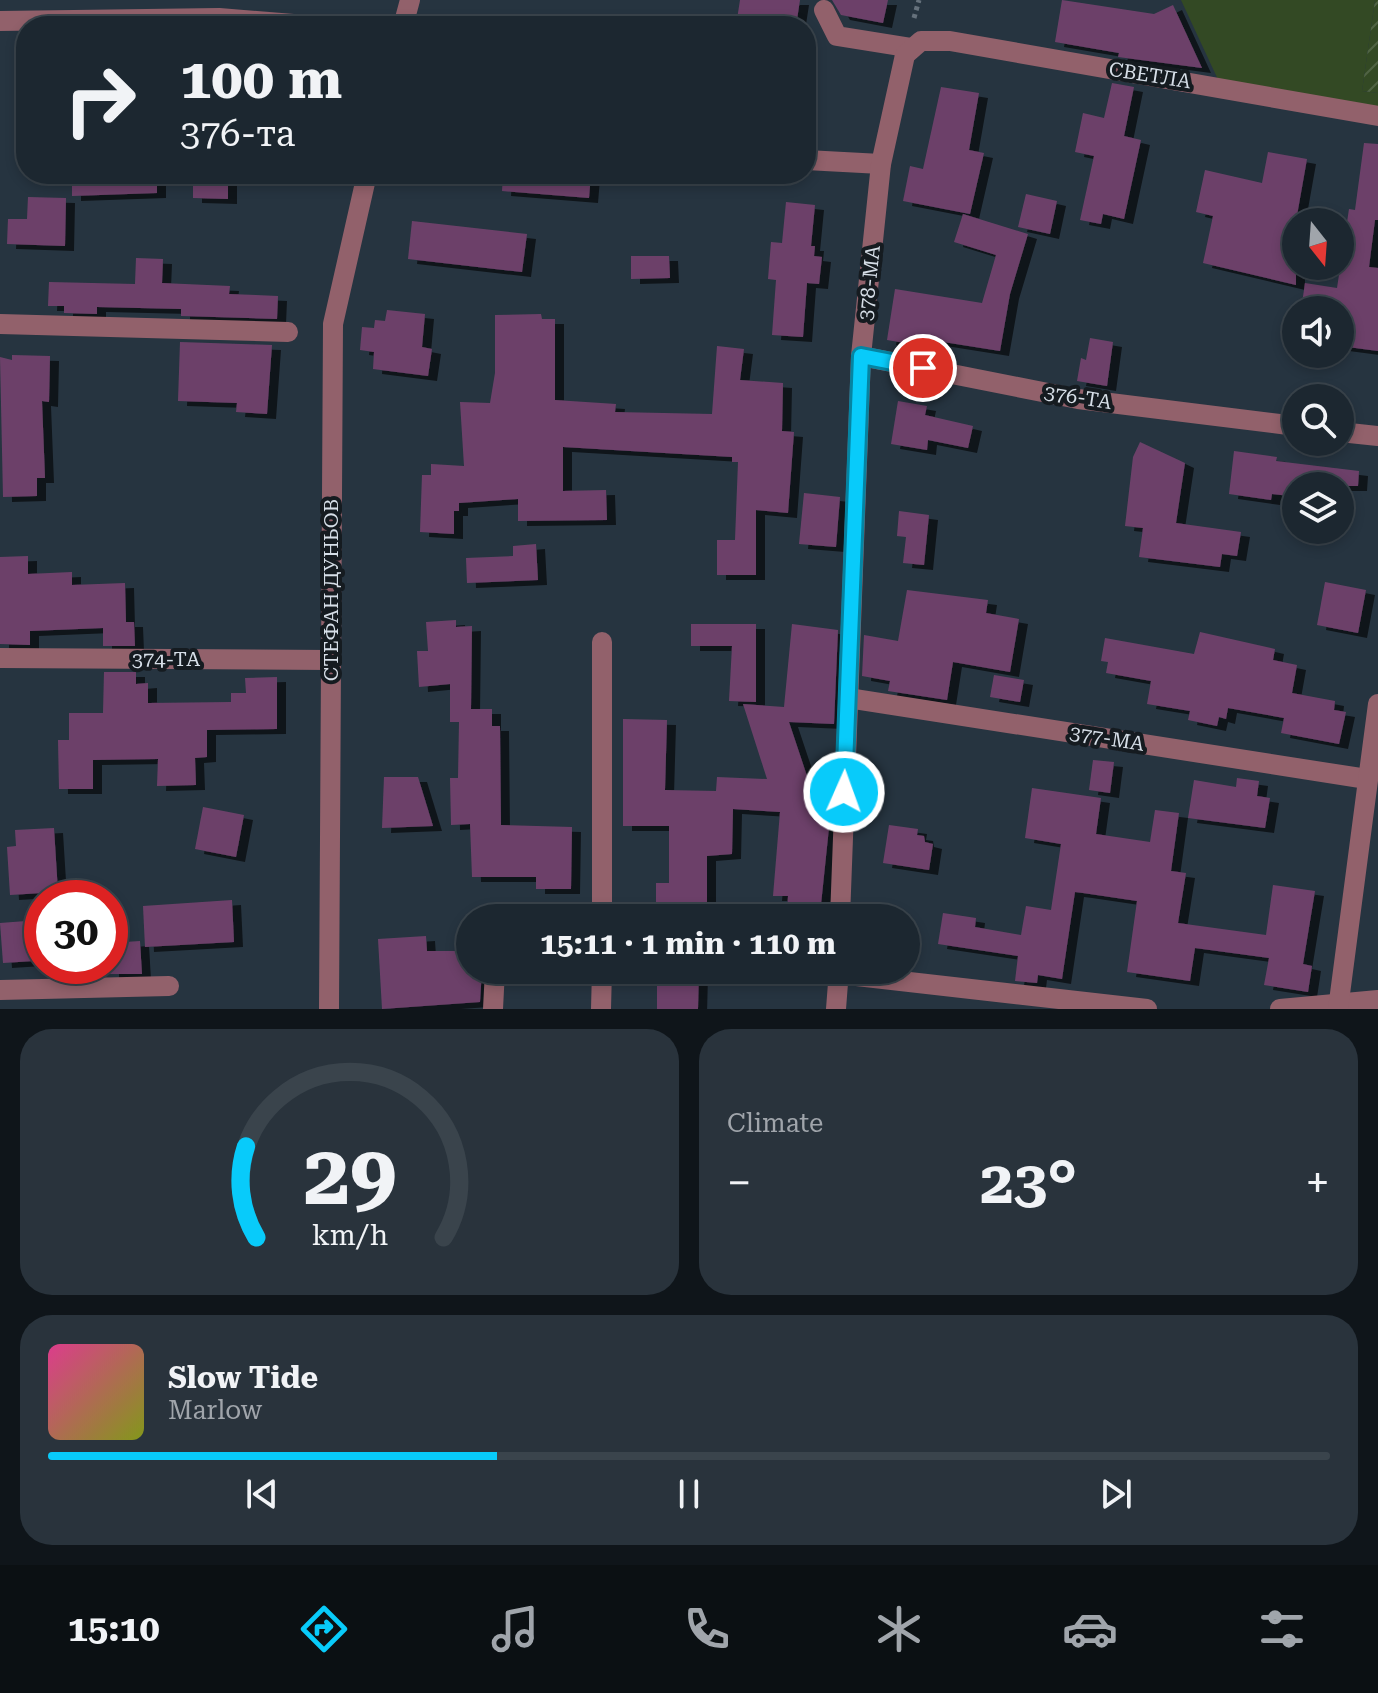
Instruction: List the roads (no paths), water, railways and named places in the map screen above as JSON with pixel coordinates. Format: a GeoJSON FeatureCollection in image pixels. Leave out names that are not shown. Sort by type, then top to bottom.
{"type":"FeatureCollection","features":[{"type":"Feature","properties":{"kind":"street","name":"СВЕТЛА"},"geometry":{"type":"LineString","coordinates":[[824,10],[837,36],[917,45],[965,44],[1378,116]]}},
{"type":"Feature","properties":{"kind":"street","name":"378-МА"},"geometry":{"type":"LineString","coordinates":[[841,904],[861,356],[881,164],[905,55],[917,45]]}},
{"type":"Feature","properties":{"kind":"street"},"geometry":{"type":"LineString","coordinates":[[816,161],[881,164]]}},
{"type":"Feature","properties":{"kind":"street","name":"СТЕФАН ДУНЬОВ"},"geometry":{"type":"LineString","coordinates":[[329,1009],[333,324],[365,184]]}},
{"type":"Feature","properties":{"kind":"street"},"geometry":{"type":"LineString","coordinates":[[0,324],[288,332]]}},
{"type":"Feature","properties":{"kind":"street","name":"376-ТА"},"geometry":{"type":"LineString","coordinates":[[861,356],[1078,399],[1282,424]]}},
{"type":"Feature","properties":{"kind":"street"},"geometry":{"type":"LineString","coordinates":[[1354,433],[1378,436]]}},
{"type":"Feature","properties":{"kind":"street"},"geometry":{"type":"LineString","coordinates":[[602,642],[602,904]]}},
{"type":"Feature","properties":{"kind":"street","name":"374-ТА"},"geometry":{"type":"LineString","coordinates":[[0,658],[331,660]]}},
{"type":"Feature","properties":{"kind":"street","name":"377-МА"},"geometry":{"type":"LineString","coordinates":[[848,698],[1367,779]]}},
{"type":"Feature","properties":{"kind":"street"},"geometry":{"type":"LineString","coordinates":[[1339,1005],[1378,704]]}},
{"type":"Feature","properties":{"kind":"street"},"geometry":{"type":"LineString","coordinates":[[920,982],[1147,1009]]}},
{"type":"Feature","properties":{"kind":"street"},"geometry":{"type":"LineString","coordinates":[[493,1009],[494,984]]}},
{"type":"Feature","properties":{"kind":"street"},"geometry":{"type":"LineString","coordinates":[[601,1009],[602,984]]}},
{"type":"Feature","properties":{"kind":"street"},"geometry":{"type":"LineString","coordinates":[[836,1009],[838,984]]}},
{"type":"Feature","properties":{"kind":"street"},"geometry":{"type":"LineString","coordinates":[[0,990],[169,986]]}},
{"type":"Feature","properties":{"kind":"street"},"geometry":{"type":"LineString","coordinates":[[1280,1009],[1378,1000]]}}]}
